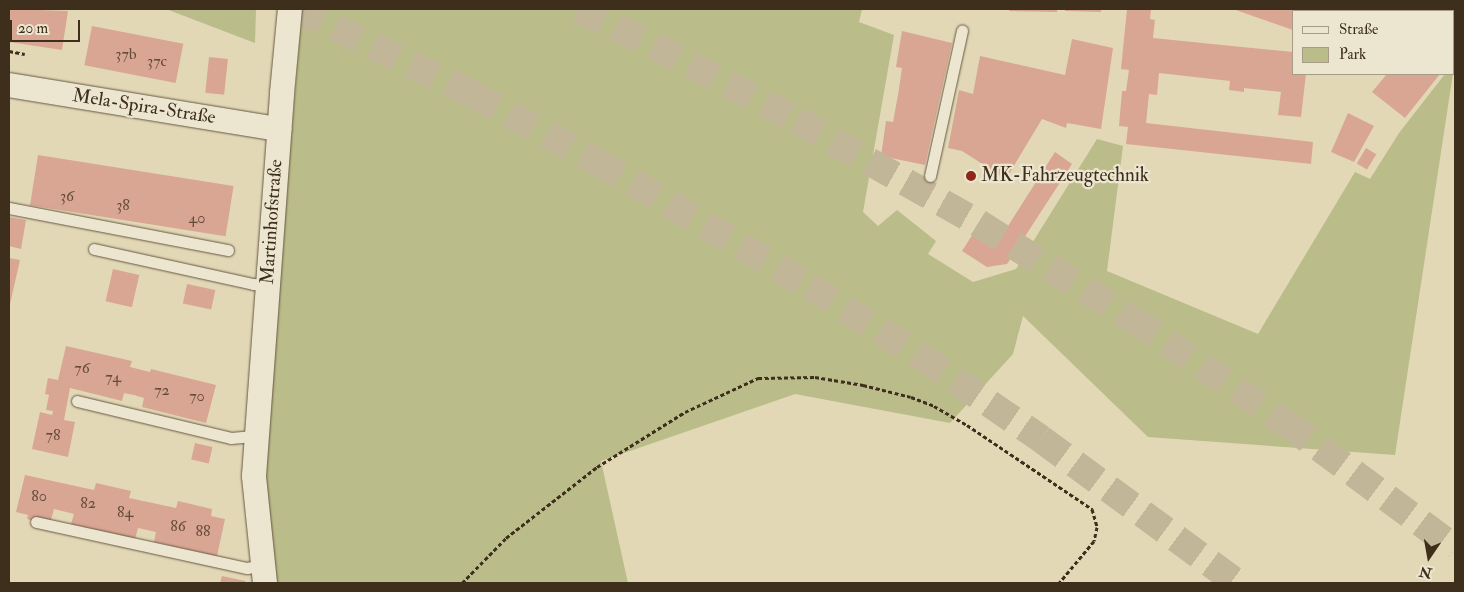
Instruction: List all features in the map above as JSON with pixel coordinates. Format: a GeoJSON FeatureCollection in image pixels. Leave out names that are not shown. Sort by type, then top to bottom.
{"type":"FeatureCollection","features":[{"type":"Feature","properties":{"kind":"street","name":"Martinhofstraße"},"geometry":{"type":"LineString","coordinates":[[264,574],[254,476],[279,129],[290,9]]}},
{"type":"Feature","properties":{"kind":"street","name":"Mela-Spira-Straße"},"geometry":{"type":"LineString","coordinates":[[9,85],[279,129]]}},
{"type":"Feature","properties":{"kind":"lane"},"geometry":{"type":"LineString","coordinates":[[930,176],[962,30]]}},
{"type":"Feature","properties":{"kind":"lane"},"geometry":{"type":"LineString","coordinates":[[9,208],[228,250]]}},
{"type":"Feature","properties":{"kind":"lane"},"geometry":{"type":"LineString","coordinates":[[94,249],[253,284],[267,285]]}},
{"type":"Feature","properties":{"kind":"lane"},"geometry":{"type":"LineString","coordinates":[[77,402],[231,438],[256,436]]}},
{"type":"Feature","properties":{"kind":"lane","name":"Martinhofstraße"},"geometry":{"type":"LineString","coordinates":[[36,522],[246,568],[264,574]]}},
{"type":"Feature","properties":{"kind":"path"},"geometry":{"type":"LineString","coordinates":[[9,51],[25,54]]}},
{"type":"Feature","properties":{"kind":"path"},"geometry":{"type":"LineString","coordinates":[[462,583],[506,538],[597,467],[685,412],[758,378],[815,377],[863,385],[912,397],[934,406],[967,425],[1092,509],[1097,527],[1094,541],[1059,583]]}},
{"type":"Feature","properties":{"kind":"green space"},"geometry":{"type":"Polygon","coordinates":[[[166,9],[256,9],[255,43],[166,9]]]}},
{"type":"Feature","properties":{"kind":"green space"},"geometry":{"type":"Polygon","coordinates":[[[302,9],[862,9],[859,22],[894,35],[863,212],[878,226],[897,210],[936,241],[928,254],[973,282],[1016,269],[1097,139],[1123,146],[1107,271],[1258,334],[1355,172],[1370,179],[1399,133],[1444,75],[1453,75],[1395,455],[1148,437],[1023,316],[1013,354],[950,423],[795,394],[601,461],[628,583],[274,583],[263,470],[302,9]]]}},
{"type":"Feature","properties":{"kind":"building"},"geometry":{"type":"Polygon","coordinates":[[[9,9],[68,11],[62,50],[9,42],[9,9]]]}},
{"type":"Feature","properties":{"kind":"building"},"geometry":{"type":"Polygon","coordinates":[[[1010,9],[1057,9],[1057,12],[1009,11],[1010,9]]]}},
{"type":"Feature","properties":{"kind":"building"},"geometry":{"type":"Polygon","coordinates":[[[1065,9],[1101,9],[1101,12],[1065,11],[1065,9]]]}},
{"type":"Feature","properties":{"kind":"building"},"geometry":{"type":"Polygon","coordinates":[[[1127,9],[1151,9],[1150,19],[1155,20],[1153,38],[1292,52],[1292,75],[1306,75],[1301,117],[1278,115],[1281,92],[1244,88],[1244,92],[1229,90],[1230,81],[1159,73],[1157,95],[1149,94],[1146,123],[1313,142],[1311,164],[1126,144],[1128,127],[1119,126],[1122,91],[1126,91],[1129,70],[1121,69],[1127,9]]]}},
{"type":"Feature","properties":{"kind":"building"},"geometry":{"type":"Polygon","coordinates":[[[1233,9],[1306,9],[1292,10],[1292,30],[1233,9]]]}},
{"type":"Feature","properties":{"kind":"building"},"geometry":{"type":"Polygon","coordinates":[[[92,26],[183,44],[176,83],[84,65],[92,26]]]}},
{"type":"Feature","properties":{"kind":"building"},"geometry":{"type":"Polygon","coordinates":[[[902,31],[952,43],[925,165],[881,156],[886,121],[893,122],[898,95],[902,68],[896,67],[902,31]]]}},
{"type":"Feature","properties":{"kind":"building"},"geometry":{"type":"Polygon","coordinates":[[[1072,39],[1113,48],[1101,129],[1067,123],[1066,128],[1042,119],[1006,179],[962,151],[948,148],[959,90],[973,94],[980,56],[1065,75],[1072,39]]]}},
{"type":"Feature","properties":{"kind":"building"},"geometry":{"type":"Polygon","coordinates":[[[209,57],[228,59],[224,95],[205,93],[209,57]]]}},
{"type":"Feature","properties":{"kind":"building"},"geometry":{"type":"Polygon","coordinates":[[[1386,75],[1439,75],[1405,118],[1372,92],[1386,75]]]}},
{"type":"Feature","properties":{"kind":"building"},"geometry":{"type":"Polygon","coordinates":[[[1348,113],[1374,126],[1354,162],[1331,152],[1348,113]]]}},
{"type":"Feature","properties":{"kind":"building"},"geometry":{"type":"Polygon","coordinates":[[[1366,148],[1376,154],[1367,170],[1357,163],[1366,148]]]}},
{"type":"Feature","properties":{"kind":"building"},"geometry":{"type":"Polygon","coordinates":[[[1055,152],[1072,164],[1007,264],[987,267],[962,251],[987,212],[1008,226],[1055,152]]]}},
{"type":"Feature","properties":{"kind":"building"},"geometry":{"type":"Polygon","coordinates":[[[38,155],[234,186],[226,236],[30,205],[38,155]]]}},
{"type":"Feature","properties":{"kind":"building"},"geometry":{"type":"Polygon","coordinates":[[[9,217],[26,220],[21,249],[9,246],[9,217]]]}},
{"type":"Feature","properties":{"kind":"building"},"geometry":{"type":"Polygon","coordinates":[[[9,258],[20,260],[10,304],[9,304],[9,258]]]}},
{"type":"Feature","properties":{"kind":"building"},"geometry":{"type":"Polygon","coordinates":[[[113,269],[139,275],[132,307],[106,301],[113,269]]]}},
{"type":"Feature","properties":{"kind":"building"},"geometry":{"type":"Polygon","coordinates":[[[187,284],[215,290],[211,310],[183,304],[187,284]]]}},
{"type":"Feature","properties":{"kind":"building"},"geometry":{"type":"Polygon","coordinates":[[[66,346],[132,361],[130,367],[150,372],[151,369],[216,385],[206,423],[142,407],[144,398],[134,395],[124,393],[122,401],[70,388],[64,420],[75,422],[68,457],[32,449],[40,412],[52,415],[53,411],[46,410],[49,395],[45,394],[48,378],[58,380],[66,346]]]}},
{"type":"Feature","properties":{"kind":"building"},"geometry":{"type":"Polygon","coordinates":[[[195,443],[213,447],[209,464],[191,460],[195,443]]]}},
{"type":"Feature","properties":{"kind":"building"},"geometry":{"type":"Polygon","coordinates":[[[25,475],[94,490],[96,483],[131,491],[129,498],[176,508],[178,501],[212,509],[211,516],[225,519],[217,556],[154,542],[156,532],[138,528],[135,539],[71,524],[74,514],[54,509],[51,520],[41,523],[27,519],[28,515],[16,512],[25,475]]]}},
{"type":"Feature","properties":{"kind":"building"},"geometry":{"type":"Polygon","coordinates":[[[222,576],[245,581],[245,583],[220,583],[222,576]]]}},
{"type":"Feature","properties":{"kind":"tunnel"},"geometry":{"type":"LineString","coordinates":[[297,9],[472,94],[596,161],[809,286],[920,356],[1041,439],[1237,583]]}},
{"type":"Feature","properties":{"kind":"tunnel"},"geometry":{"type":"LineString","coordinates":[[578,9],[653,45],[796,120],[978,223],[1132,319],[1286,423],[1455,548]]}},
{"type":"Feature","properties":{"kind":"place","name":"MK-Fahrzeugtechnik"},"geometry":{"type":"Point","coordinates":[971,176]}}]}
